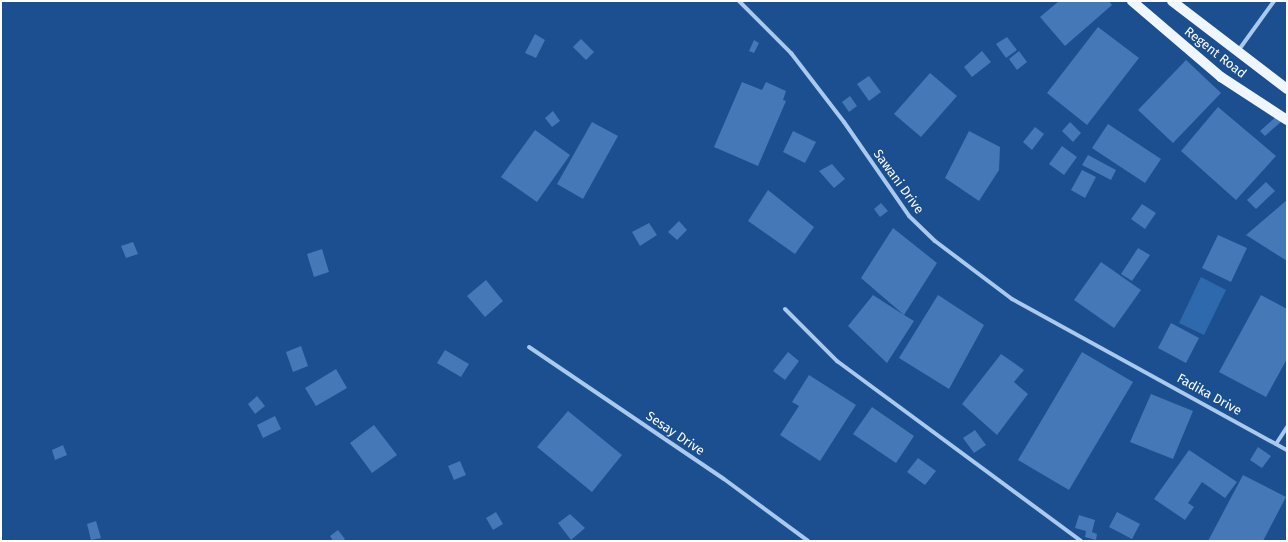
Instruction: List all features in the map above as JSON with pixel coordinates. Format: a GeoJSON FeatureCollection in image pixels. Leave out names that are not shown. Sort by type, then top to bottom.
{"type":"FeatureCollection","features":[{"type":"Feature","properties":{"kind":"main road","name":"Regent Road"},"geometry":{"type":"LineString","coordinates":[[1132,1],[1221,77],[1287,120]]}},
{"type":"Feature","properties":{"kind":"main road","name":"Regent Road"},"geometry":{"type":"LineString","coordinates":[[1172,1],[1236,54],[1287,90]]}},
{"type":"Feature","properties":{"kind":"street","name":"Sawani Drive"},"geometry":{"type":"LineString","coordinates":[[738,1],[791,53],[844,122],[909,216],[934,241],[1012,299],[1121,356]]}},
{"type":"Feature","properties":{"kind":"street"},"geometry":{"type":"LineString","coordinates":[[1236,54],[1274,1]]}},
{"type":"Feature","properties":{"kind":"street"},"geometry":{"type":"LineString","coordinates":[[785,310],[837,361],[1081,541]]}},
{"type":"Feature","properties":{"kind":"street","name":"Sesay Drive"},"geometry":{"type":"LineString","coordinates":[[529,347],[724,479],[808,541]]}},
{"type":"Feature","properties":{"kind":"street","name":"Fadika Drive"},"geometry":{"type":"LineString","coordinates":[[1121,356],[1287,450]]}},
{"type":"Feature","properties":{"kind":"street"},"geometry":{"type":"LineString","coordinates":[[1276,444],[1287,427]]}},
{"type":"Feature","properties":{"kind":"shaded area"},"geometry":{"type":"Polygon","coordinates":[[[1201,277],[1226,290],[1204,335],[1179,323],[1201,277]]]}},
{"type":"Feature","properties":{"kind":"building"},"geometry":{"type":"Polygon","coordinates":[[[1059,1],[1109,1],[1112,5],[1065,46],[1040,17],[1059,1]]]}},
{"type":"Feature","properties":{"kind":"building"},"geometry":{"type":"Polygon","coordinates":[[[1098,27],[1139,58],[1087,125],[1047,93],[1098,27]]]}},
{"type":"Feature","properties":{"kind":"building"},"geometry":{"type":"Polygon","coordinates":[[[535,34],[545,40],[536,58],[525,53],[535,34]]]}},
{"type":"Feature","properties":{"kind":"building"},"geometry":{"type":"Polygon","coordinates":[[[1007,37],[1017,50],[1006,58],[996,44],[1007,37]]]}},
{"type":"Feature","properties":{"kind":"building"},"geometry":{"type":"Polygon","coordinates":[[[581,39],[594,52],[586,60],[573,47],[581,39]]]}},
{"type":"Feature","properties":{"kind":"building"},"geometry":{"type":"Polygon","coordinates":[[[754,40],[759,43],[754,53],[749,51],[754,40]]]}},
{"type":"Feature","properties":{"kind":"building"},"geometry":{"type":"Polygon","coordinates":[[[982,51],[991,62],[972,77],[964,67],[982,51]]]}},
{"type":"Feature","properties":{"kind":"building"},"geometry":{"type":"Polygon","coordinates":[[[1019,51],[1027,62],[1017,70],[1009,59],[1019,51]]]}},
{"type":"Feature","properties":{"kind":"building"},"geometry":{"type":"Polygon","coordinates":[[[1186,60],[1221,93],[1173,143],[1138,110],[1186,60]]]}},
{"type":"Feature","properties":{"kind":"building"},"geometry":{"type":"Polygon","coordinates":[[[930,73],[957,96],[921,137],[894,114],[930,73]]]}},
{"type":"Feature","properties":{"kind":"building"},"geometry":{"type":"Polygon","coordinates":[[[869,76],[881,92],[869,101],[857,84],[869,76]]]}},
{"type":"Feature","properties":{"kind":"building"},"geometry":{"type":"Polygon","coordinates":[[[742,82],[762,90],[766,82],[786,91],[783,100],[786,101],[758,166],[714,147],[742,82]]]}},
{"type":"Feature","properties":{"kind":"building"},"geometry":{"type":"Polygon","coordinates":[[[850,96],[857,106],[849,112],[842,102],[850,96]]]}},
{"type":"Feature","properties":{"kind":"building"},"geometry":{"type":"Polygon","coordinates":[[[1218,107],[1276,156],[1236,200],[1181,151],[1218,107]]]}},
{"type":"Feature","properties":{"kind":"building"},"geometry":{"type":"Polygon","coordinates":[[[553,111],[560,121],[552,127],[545,118],[553,111]]]}},
{"type":"Feature","properties":{"kind":"building"},"geometry":{"type":"Polygon","coordinates":[[[1278,115],[1283,120],[1265,136],[1260,131],[1278,115]]]}},
{"type":"Feature","properties":{"kind":"building"},"geometry":{"type":"Polygon","coordinates":[[[592,122],[618,136],[583,199],[557,184],[592,122]]]}},
{"type":"Feature","properties":{"kind":"building"},"geometry":{"type":"Polygon","coordinates":[[[1070,122],[1081,133],[1073,142],[1062,131],[1070,122]]]}},
{"type":"Feature","properties":{"kind":"building"},"geometry":{"type":"Polygon","coordinates":[[[1108,124],[1161,159],[1145,183],[1092,148],[1108,124]]]}},
{"type":"Feature","properties":{"kind":"building"},"geometry":{"type":"Polygon","coordinates":[[[1035,127],[1044,134],[1032,150],[1023,142],[1035,127]]]}},
{"type":"Feature","properties":{"kind":"building"},"geometry":{"type":"Polygon","coordinates":[[[535,130],[570,155],[537,202],[501,177],[535,130]]]}},
{"type":"Feature","properties":{"kind":"building"},"geometry":{"type":"Polygon","coordinates":[[[793,131],[816,142],[805,163],[783,152],[793,131]]]}},
{"type":"Feature","properties":{"kind":"building"},"geometry":{"type":"Polygon","coordinates":[[[969,131],[1000,147],[999,170],[979,201],[945,178],[969,131]]]}},
{"type":"Feature","properties":{"kind":"building"},"geometry":{"type":"Polygon","coordinates":[[[1062,146],[1077,157],[1064,175],[1049,164],[1062,146]]]}},
{"type":"Feature","properties":{"kind":"building"},"geometry":{"type":"Polygon","coordinates":[[[1088,155],[1116,170],[1111,180],[1082,165],[1088,155]]]}},
{"type":"Feature","properties":{"kind":"building"},"geometry":{"type":"Polygon","coordinates":[[[832,164],[845,179],[834,188],[819,171],[832,164]]]}},
{"type":"Feature","properties":{"kind":"building"},"geometry":{"type":"Polygon","coordinates":[[[1082,170],[1096,177],[1085,198],[1071,190],[1082,170]]]}},
{"type":"Feature","properties":{"kind":"building"},"geometry":{"type":"Polygon","coordinates":[[[1266,182],[1275,191],[1256,209],[1247,200],[1266,182]]]}},
{"type":"Feature","properties":{"kind":"building"},"geometry":{"type":"Polygon","coordinates":[[[768,190],[814,227],[795,254],[748,221],[768,190]]]}},
{"type":"Feature","properties":{"kind":"building"},"geometry":{"type":"Polygon","coordinates":[[[1287,200],[1287,261],[1246,235],[1287,200]]]}},
{"type":"Feature","properties":{"kind":"building"},"geometry":{"type":"Polygon","coordinates":[[[881,203],[888,211],[880,217],[874,209],[881,203]]]}},
{"type":"Feature","properties":{"kind":"building"},"geometry":{"type":"Polygon","coordinates":[[[1142,204],[1156,213],[1145,229],[1131,219],[1142,204]]]}},
{"type":"Feature","properties":{"kind":"building"},"geometry":{"type":"Polygon","coordinates":[[[679,221],[687,230],[677,240],[668,232],[679,221]]]}},
{"type":"Feature","properties":{"kind":"building"},"geometry":{"type":"Polygon","coordinates":[[[649,223],[657,235],[640,246],[632,232],[649,223]]]}},
{"type":"Feature","properties":{"kind":"building"},"geometry":{"type":"Polygon","coordinates":[[[893,228],[937,263],[904,315],[861,278],[893,228]]]}},
{"type":"Feature","properties":{"kind":"building"},"geometry":{"type":"Polygon","coordinates":[[[1218,235],[1247,248],[1231,282],[1202,268],[1218,235]]]}},
{"type":"Feature","properties":{"kind":"building"},"geometry":{"type":"Polygon","coordinates":[[[133,242],[138,254],[126,258],[121,246],[133,242]]]}},
{"type":"Feature","properties":{"kind":"building"},"geometry":{"type":"Polygon","coordinates":[[[1138,248],[1150,255],[1132,281],[1121,274],[1138,248]]]}},
{"type":"Feature","properties":{"kind":"building"},"geometry":{"type":"Polygon","coordinates":[[[322,249],[329,272],[314,277],[307,254],[322,249]]]}},
{"type":"Feature","properties":{"kind":"building"},"geometry":{"type":"Polygon","coordinates":[[[1101,262],[1141,290],[1114,328],[1074,300],[1101,262]]]}},
{"type":"Feature","properties":{"kind":"building"},"geometry":{"type":"Polygon","coordinates":[[[486,280],[503,301],[485,317],[467,296],[486,280]]]}},
{"type":"Feature","properties":{"kind":"building"},"geometry":{"type":"Polygon","coordinates":[[[873,295],[914,321],[887,363],[848,326],[873,295]]]}},
{"type":"Feature","properties":{"kind":"building"},"geometry":{"type":"Polygon","coordinates":[[[938,295],[984,325],[949,389],[899,358],[938,295]]]}},
{"type":"Feature","properties":{"kind":"building"},"geometry":{"type":"Polygon","coordinates":[[[1261,295],[1287,309],[1287,359],[1266,397],[1219,372],[1261,295]]]}},
{"type":"Feature","properties":{"kind":"building"},"geometry":{"type":"Polygon","coordinates":[[[1171,323],[1199,338],[1186,363],[1158,348],[1171,323]]]}},
{"type":"Feature","properties":{"kind":"building"},"geometry":{"type":"Polygon","coordinates":[[[301,346],[308,366],[293,372],[286,352],[301,346]]]}},
{"type":"Feature","properties":{"kind":"building"},"geometry":{"type":"Polygon","coordinates":[[[445,350],[469,364],[461,377],[437,363],[445,350]]]}},
{"type":"Feature","properties":{"kind":"building"},"geometry":{"type":"Polygon","coordinates":[[[788,352],[799,361],[785,380],[773,371],[788,352]]]}},
{"type":"Feature","properties":{"kind":"building"},"geometry":{"type":"Polygon","coordinates":[[[1082,352],[1133,382],[1069,490],[1018,460],[1082,352]]]}},
{"type":"Feature","properties":{"kind":"building"},"geometry":{"type":"Polygon","coordinates":[[[1001,354],[1024,370],[1014,382],[1028,394],[997,435],[962,404],[1001,354]]]}},
{"type":"Feature","properties":{"kind":"building"},"geometry":{"type":"Polygon","coordinates":[[[336,369],[347,388],[316,406],[305,388],[336,369]]]}},
{"type":"Feature","properties":{"kind":"building"},"geometry":{"type":"Polygon","coordinates":[[[809,375],[856,405],[820,461],[780,435],[799,406],[792,402],[809,375]]]}},
{"type":"Feature","properties":{"kind":"building"},"geometry":{"type":"Polygon","coordinates":[[[1151,394],[1193,411],[1173,459],[1130,442],[1151,394]]]}},
{"type":"Feature","properties":{"kind":"building"},"geometry":{"type":"Polygon","coordinates":[[[257,396],[265,406],[255,414],[248,404],[257,396]]]}},
{"type":"Feature","properties":{"kind":"building"},"geometry":{"type":"Polygon","coordinates":[[[872,407],[914,436],[896,463],[853,434],[872,407]]]}},
{"type":"Feature","properties":{"kind":"building"},"geometry":{"type":"Polygon","coordinates":[[[568,411],[622,455],[592,492],[537,447],[568,411]]]}},
{"type":"Feature","properties":{"kind":"building"},"geometry":{"type":"Polygon","coordinates":[[[275,416],[281,429],[263,438],[257,425],[275,416]]]}},
{"type":"Feature","properties":{"kind":"building"},"geometry":{"type":"Polygon","coordinates":[[[374,425],[397,455],[372,473],[350,443],[374,425]]]}},
{"type":"Feature","properties":{"kind":"building"},"geometry":{"type":"Polygon","coordinates":[[[975,430],[986,445],[974,453],[963,438],[975,430]]]}},
{"type":"Feature","properties":{"kind":"building"},"geometry":{"type":"Polygon","coordinates":[[[63,445],[67,455],[55,460],[52,450],[63,445]]]}},
{"type":"Feature","properties":{"kind":"building"},"geometry":{"type":"Polygon","coordinates":[[[1258,447],[1271,456],[1262,468],[1250,460],[1258,447]]]}},
{"type":"Feature","properties":{"kind":"building"},"geometry":{"type":"Polygon","coordinates":[[[1189,450],[1237,482],[1225,498],[1202,482],[1188,503],[1194,507],[1185,520],[1154,499],[1189,450]]]}},
{"type":"Feature","properties":{"kind":"building"},"geometry":{"type":"Polygon","coordinates":[[[918,458],[936,471],[925,485],[907,472],[918,458]]]}},
{"type":"Feature","properties":{"kind":"building"},"geometry":{"type":"Polygon","coordinates":[[[460,461],[466,475],[454,480],[448,466],[460,461]]]}},
{"type":"Feature","properties":{"kind":"building"},"geometry":{"type":"Polygon","coordinates":[[[1243,475],[1286,497],[1263,541],[1208,541],[1243,475]]]}},
{"type":"Feature","properties":{"kind":"building"},"geometry":{"type":"Polygon","coordinates":[[[496,512],[503,524],[493,530],[486,518],[496,512]]]}},
{"type":"Feature","properties":{"kind":"building"},"geometry":{"type":"Polygon","coordinates":[[[1117,512],[1140,524],[1132,539],[1109,527],[1117,512]]]}},
{"type":"Feature","properties":{"kind":"building"},"geometry":{"type":"Polygon","coordinates":[[[570,514],[585,528],[571,540],[558,523],[570,514]]]}},
{"type":"Feature","properties":{"kind":"building"},"geometry":{"type":"Polygon","coordinates":[[[1079,515],[1095,520],[1092,532],[1097,534],[1096,540],[1085,537],[1086,531],[1075,528],[1079,515]]]}},
{"type":"Feature","properties":{"kind":"building"},"geometry":{"type":"Polygon","coordinates":[[[96,521],[101,538],[91,540],[87,524],[96,521]]]}},
{"type":"Feature","properties":{"kind":"building"},"geometry":{"type":"Polygon","coordinates":[[[338,530],[345,539],[343,541],[333,541],[330,536],[338,530]]]}}]}
